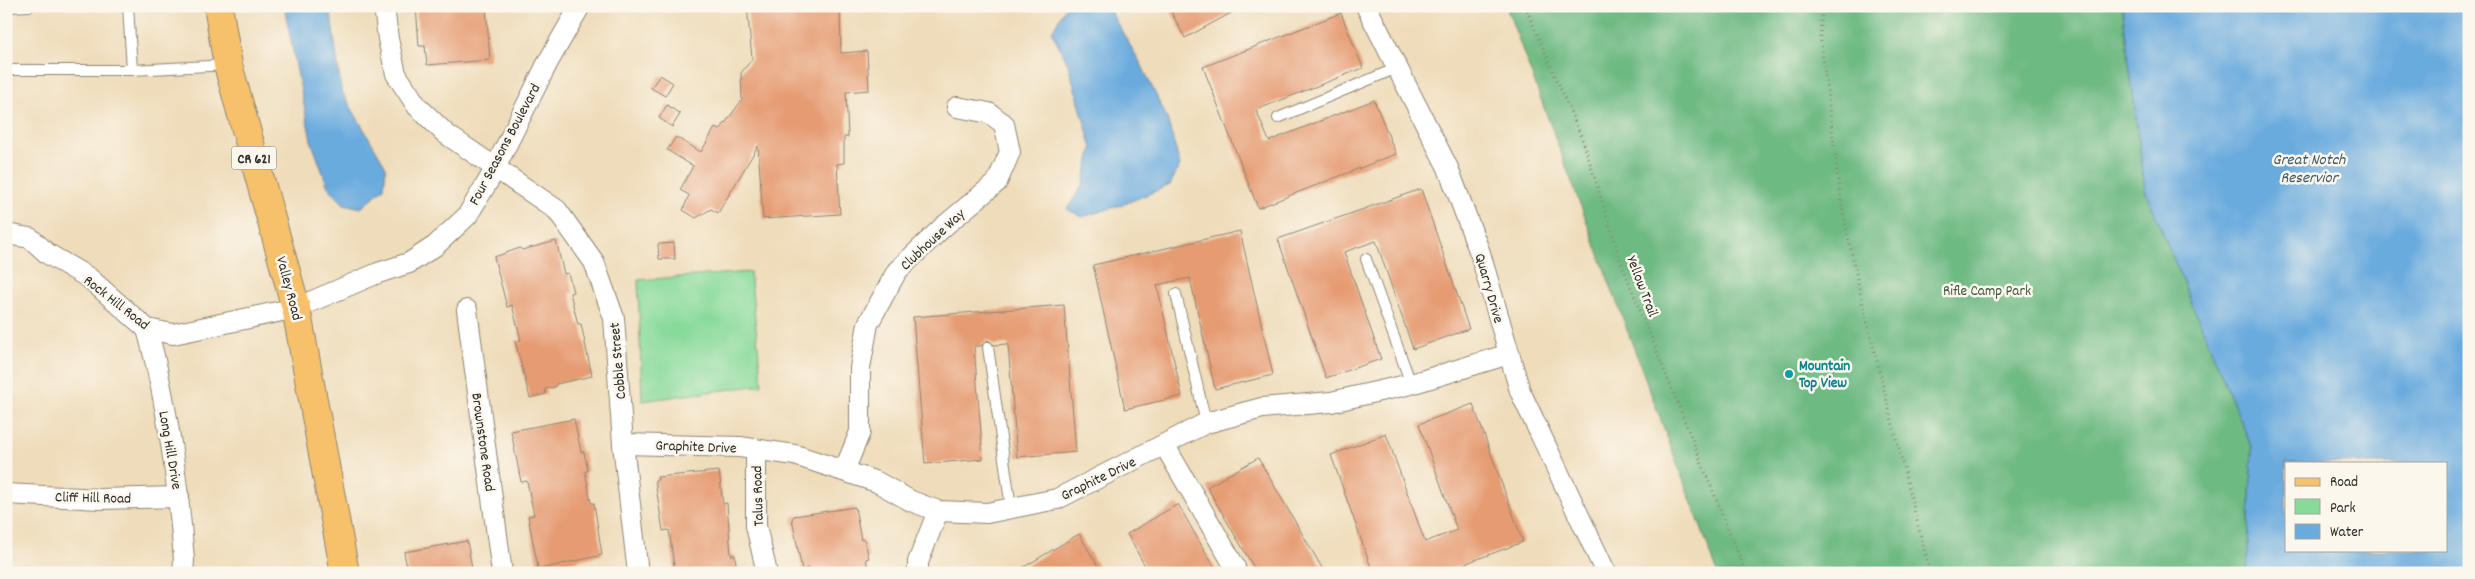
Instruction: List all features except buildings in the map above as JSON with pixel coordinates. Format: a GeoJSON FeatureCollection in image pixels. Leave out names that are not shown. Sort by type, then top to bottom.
{"type":"FeatureCollection","features":[{"type":"Feature","properties":{"kind":"main road","name":"Valley Road"},"geometry":{"type":"LineString","coordinates":[[218,6],[228,65],[296,308],[345,573]]}},
{"type":"Feature","properties":{"kind":"street","name":"Cobble Street"},"geometry":{"type":"LineString","coordinates":[[384,6],[388,38],[396,74],[417,106],[446,134],[496,166],[557,210],[594,262],[614,318],[623,444],[638,573]]}},
{"type":"Feature","properties":{"kind":"street","name":"Four Seasons Boulevard"},"geometry":{"type":"LineString","coordinates":[[296,308],[378,273],[409,263],[435,246],[466,216],[496,166],[548,62],[580,6]]}},
{"type":"Feature","properties":{"kind":"street","name":"Quarry Drive"},"geometry":{"type":"LineString","coordinates":[[1366,6],[1448,168],[1480,253],[1520,391],[1606,573]]}},
{"type":"Feature","properties":{"kind":"street","name":"Clubhouse Way"},"geometry":{"type":"LineString","coordinates":[[844,471],[860,432],[860,368],[868,324],[897,271],[943,227],[997,182],[1010,152],[1004,124],[989,113],[957,107]]}},
{"type":"Feature","properties":{"kind":"street","name":"Rock Hill Road"},"geometry":{"type":"LineString","coordinates":[[6,234],[30,238],[48,254],[89,278],[147,329],[173,334],[296,308]]}},
{"type":"Feature","properties":{"kind":"street","name":"Brownstone Road"},"geometry":{"type":"LineString","coordinates":[[467,310],[502,573]]}},
{"type":"Feature","properties":{"kind":"street","name":"Long Hill Drive"},"geometry":{"type":"LineString","coordinates":[[147,329],[159,375],[179,496],[183,573]]}},
{"type":"Feature","properties":{"kind":"street","name":"Graphite Drive"},"geometry":{"type":"LineString","coordinates":[[623,444],[740,447],[795,455],[877,482],[911,501],[938,511],[988,513],[1057,499],[1165,446],[1206,423],[1262,408],[1331,402],[1411,384],[1509,354]]}},
{"type":"Feature","properties":{"kind":"street"},"geometry":{"type":"LineString","coordinates":[[1165,446],[1235,567]]}},
{"type":"Feature","properties":{"kind":"street","name":"Talus Road"},"geometry":{"type":"LineString","coordinates":[[756,449],[756,526],[767,573]]}},
{"type":"Feature","properties":{"kind":"street","name":"Cliff Hill Road"},"geometry":{"type":"LineString","coordinates":[[6,494],[100,499],[179,496]]}},
{"type":"Feature","properties":{"kind":"street"},"geometry":{"type":"LineString","coordinates":[[918,573],[918,562],[938,511]]}},
{"type":"Feature","properties":{"kind":"lane"},"geometry":{"type":"LineString","coordinates":[[6,7],[29,6]]}},
{"type":"Feature","properties":{"kind":"lane"},"geometry":{"type":"LineString","coordinates":[[128,6],[132,70]]}},
{"type":"Feature","properties":{"kind":"lane"},"geometry":{"type":"LineString","coordinates":[[6,70],[132,70],[228,65]]}},
{"type":"Feature","properties":{"kind":"lane"},"geometry":{"type":"LineString","coordinates":[[1278,118],[1397,68]]}},
{"type":"Feature","properties":{"kind":"lane"},"geometry":{"type":"LineString","coordinates":[[1366,259],[1411,384]]}},
{"type":"Feature","properties":{"kind":"lane"},"geometry":{"type":"LineString","coordinates":[[1176,294],[1206,423]]}},
{"type":"Feature","properties":{"kind":"lane"},"geometry":{"type":"LineString","coordinates":[[988,347],[1011,508]]}},
{"type":"Feature","properties":{"kind":"path","name":"Yellow Trail"},"geometry":{"type":"LineString","coordinates":[[1525,6],[1583,141],[1624,268],[1746,573]]}},
{"type":"Feature","properties":{"kind":"path"},"geometry":{"type":"LineString","coordinates":[[1822,6],[1820,35],[1842,208],[1863,306],[1930,573]]}},
{"type":"Feature","properties":{"kind":"green space","name":"Rifle Camp Park"},"geometry":{"type":"Polygon","coordinates":[[[1506,6],[2122,6],[2145,190],[2252,448],[2247,573],[1718,573],[1506,6]]]}},
{"type":"Feature","properties":{"kind":"green space"},"geometry":{"type":"Polygon","coordinates":[[[750,272],[762,385],[642,401],[638,280],[750,272]]]}},
{"type":"Feature","properties":{"kind":"water"},"geometry":{"type":"Polygon","coordinates":[[[284,6],[330,6],[341,90],[386,167],[384,188],[361,208],[344,204],[328,187],[311,140],[284,6]]]}},
{"type":"Feature","properties":{"kind":"water"},"geometry":{"type":"Polygon","coordinates":[[[1066,6],[1107,6],[1141,64],[1167,118],[1180,165],[1170,185],[1122,205],[1082,217],[1067,209],[1083,185],[1092,148],[1068,64],[1052,32],[1066,6]]]}},
{"type":"Feature","properties":{"kind":"water","name":"Great Notch Reservior"},"geometry":{"type":"Polygon","coordinates":[[[2122,6],[2469,6],[2469,573],[2247,573],[2252,448],[2145,190],[2122,6]]]}},
{"type":"Feature","properties":{"kind":"place","name":"Mountain Top View"},"geometry":{"type":"Point","coordinates":[1789,374]}}]}
